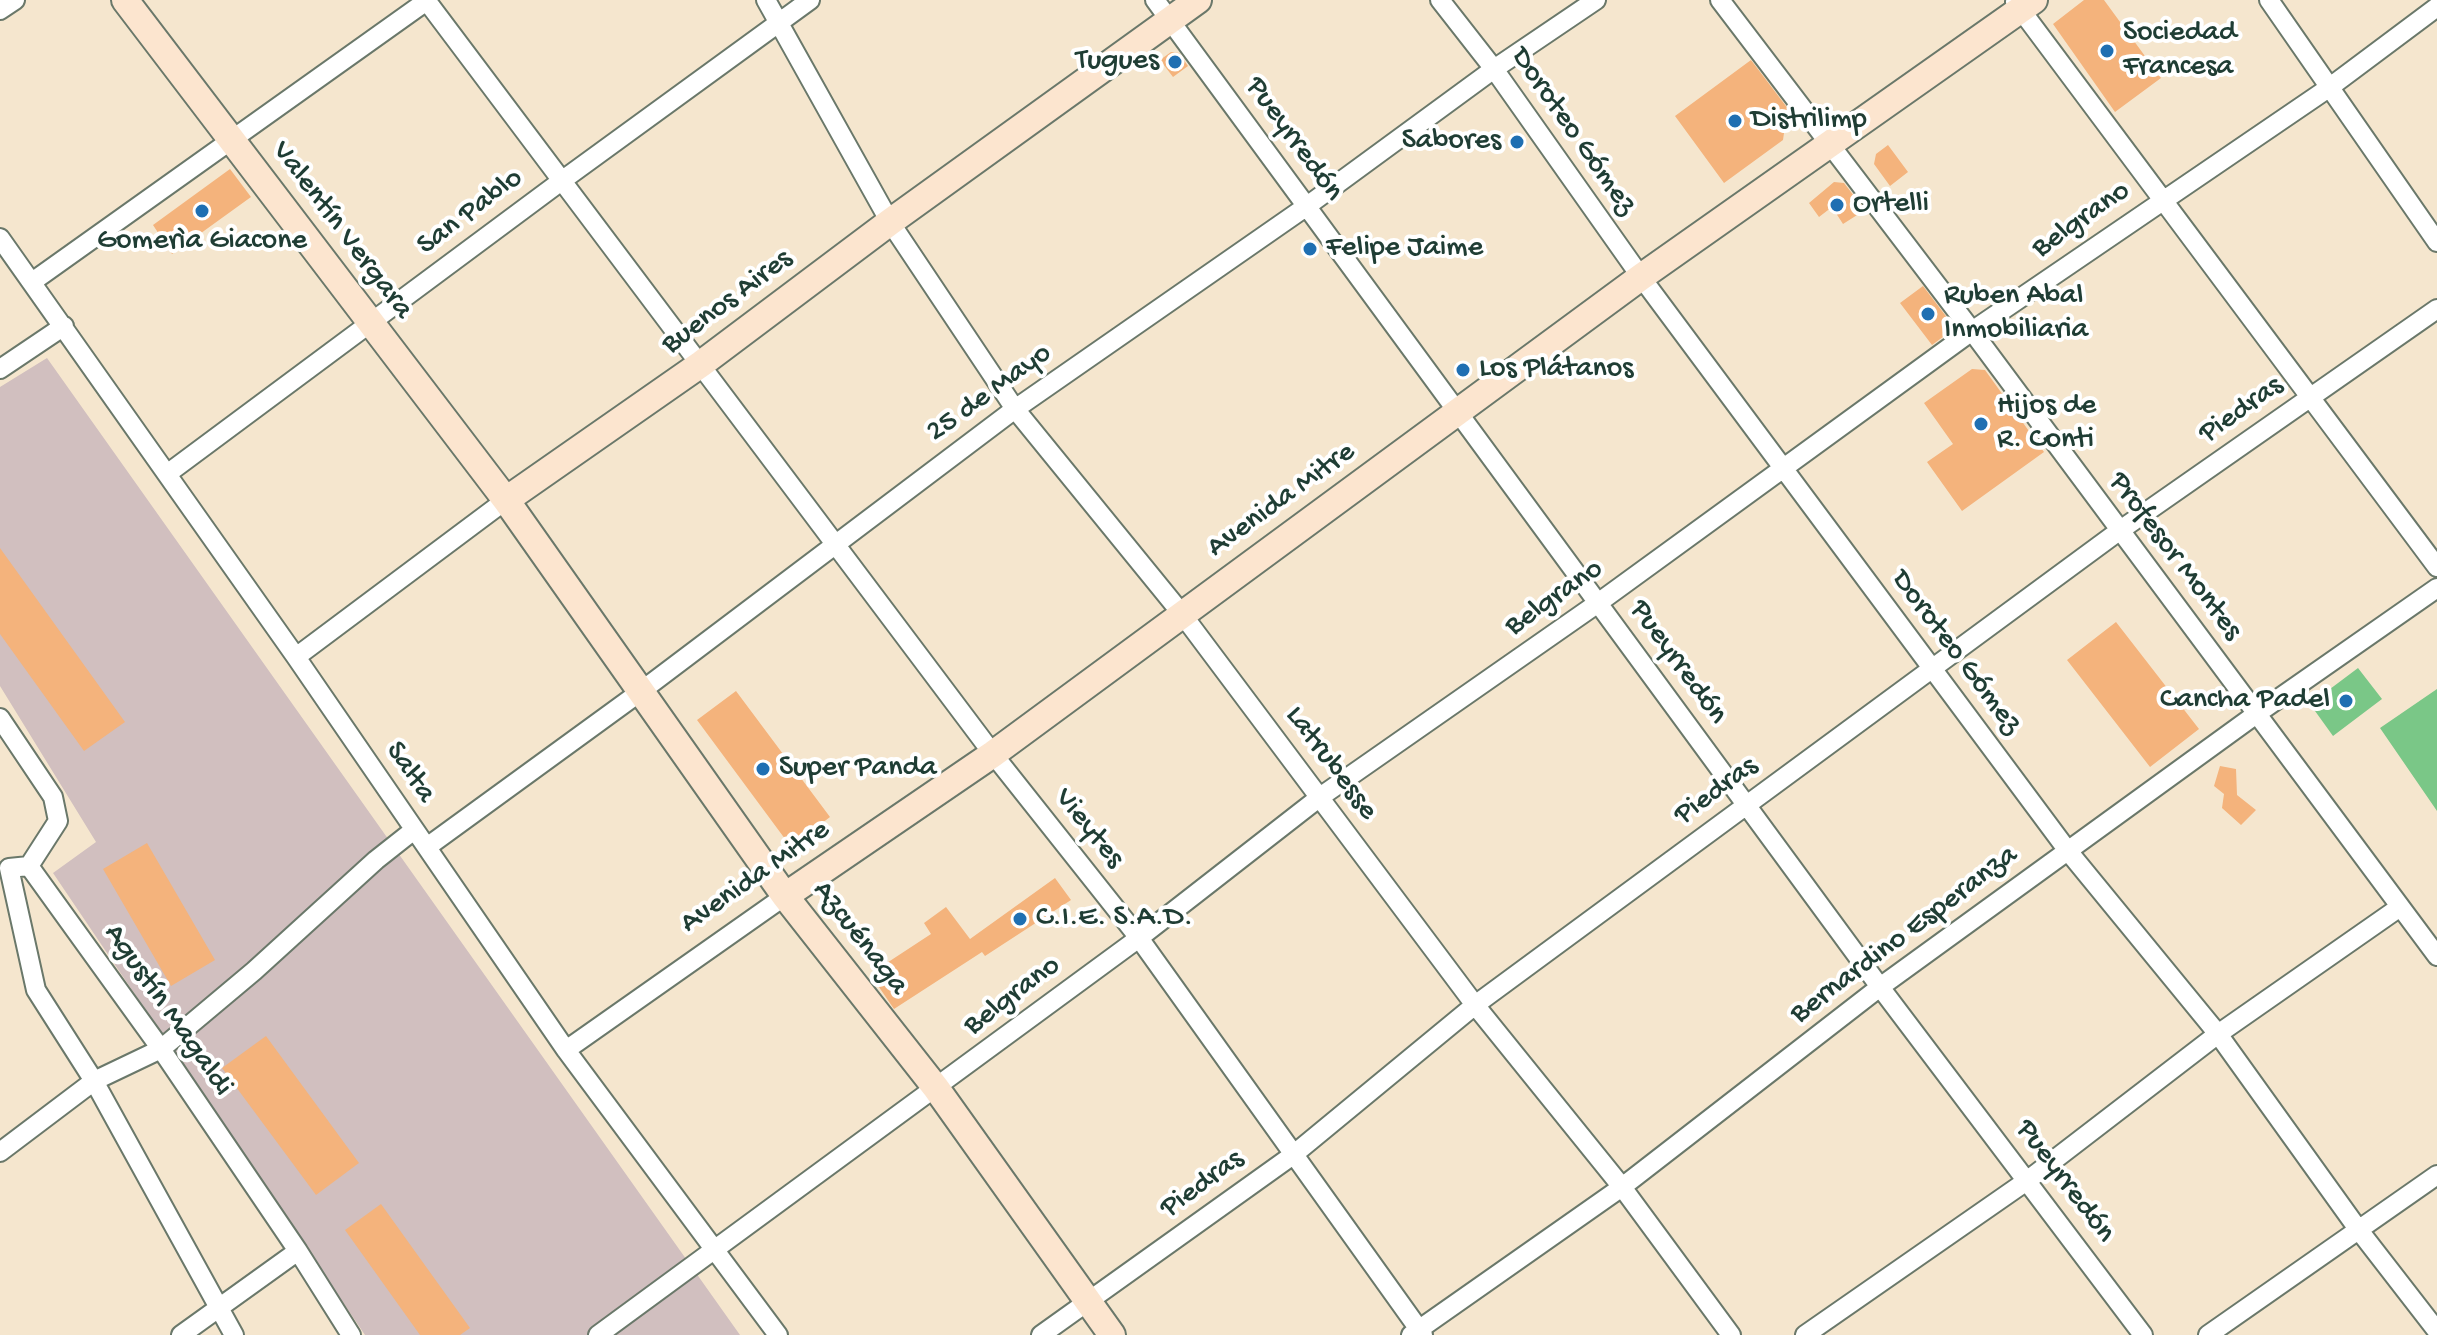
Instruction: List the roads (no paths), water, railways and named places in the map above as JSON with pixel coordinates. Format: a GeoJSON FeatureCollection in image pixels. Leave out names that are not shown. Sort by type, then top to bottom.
{"type":"FeatureCollection","features":[{"type":"Feature","properties":{"kind":"street"},"geometry":{"type":"LineString","coordinates":[[0,10],[15,0]]}},
{"type":"Feature","properties":{"kind":"street","name":"Valentín Vergara"},"geometry":{"type":"LineString","coordinates":[[125,0],[506,500]]}},
{"type":"Feature","properties":{"kind":"street"},"geometry":{"type":"LineString","coordinates":[[32,282],[427,0]]}},
{"type":"Feature","properties":{"kind":"street","name":"Vieytes"},"geometry":{"type":"LineString","coordinates":[[427,0],[560,182],[701,364],[993,754],[1139,938],[1417,1333]]}},
{"type":"Feature","properties":{"kind":"street","name":"Latrubesse"},"geometry":{"type":"LineString","coordinates":[[766,0],[890,222],[1015,409],[1182,614],[1475,1005],[1622,1187],[1731,1335]]}},
{"type":"Feature","properties":{"kind":"street","name":"San Pablo"},"geometry":{"type":"LineString","coordinates":[[167,474],[810,0]]}},
{"type":"Feature","properties":{"kind":"street","name":"Buenos Aires"},"geometry":{"type":"LineString","coordinates":[[296,657],[506,500],[701,364],[890,222],[1162,10],[1198,0]]}},
{"type":"Feature","properties":{"kind":"street","name":"Doroteo Gómez"},"geometry":{"type":"LineString","coordinates":[[1440,0],[1494,69],[1641,277],[2068,851],[2218,1034],[2358,1229],[2437,1331]]}},
{"type":"Feature","properties":{"kind":"street","name":"25 de Mayo"},"geometry":{"type":"LineString","coordinates":[[427,847],[640,692],[1015,409],[1596,0]]}},
{"type":"Feature","properties":{"kind":"street","name":"Profesor Montes"},"geometry":{"type":"LineString","coordinates":[[1720,0],[1972,331],[2437,956]]}},
{"type":"Feature","properties":{"kind":"street"},"geometry":{"type":"LineString","coordinates":[[2269,0],[2437,242]]}},
{"type":"Feature","properties":{"kind":"street"},"geometry":{"type":"LineString","coordinates":[[2023,3],[2162,199],[2437,567]]}},
{"type":"Feature","properties":{"kind":"street","name":"Avenida Mitre"},"geometry":{"type":"LineString","coordinates":[[566,1050],[993,754],[1641,277],[2023,3]]}},
{"type":"Feature","properties":{"kind":"street","name":"Belgrano"},"geometry":{"type":"LineString","coordinates":[[598,1335],[1139,938],[1320,797],[1598,603],[1972,331],[2330,87],[2437,7]]}},
{"type":"Feature","properties":{"kind":"street","name":"Pueyrredón"},"geometry":{"type":"LineString","coordinates":[[1162,10],[1880,987],[2143,1335]]}},
{"type":"Feature","properties":{"kind":"street","name":"Salta"},"geometry":{"type":"LineString","coordinates":[[0,238],[296,657],[566,1050],[778,1335]]}},
{"type":"Feature","properties":{"kind":"street","name":"Piedras"},"geometry":{"type":"LineString","coordinates":[[1041,1335],[1293,1155],[1475,1005],[2119,531],[2437,309]]}},
{"type":"Feature","properties":{"kind":"street"},"geometry":{"type":"LineString","coordinates":[[0,369],[64,326]]}},
{"type":"Feature","properties":{"kind":"street","name":"Azcuénaga"},"geometry":{"type":"LineString","coordinates":[[506,500],[785,896],[936,1088],[1112,1335]]}},
{"type":"Feature","properties":{"kind":"street","name":"Bernardino Esperanza"},"geometry":{"type":"LineString","coordinates":[[1417,1333],[1622,1187],[1880,987],[2255,715],[2437,588]]}},
{"type":"Feature","properties":{"kind":"street"},"geometry":{"type":"LineString","coordinates":[[0,718],[53,797],[58,821],[29,866],[4,871],[36,990],[94,1081],[234,1335]]}},
{"type":"Feature","properties":{"kind":"street"},"geometry":{"type":"LineString","coordinates":[[0,1152],[94,1081],[161,1049],[414,830]]}},
{"type":"Feature","properties":{"kind":"street","name":"Agustín Magaldi"},"geometry":{"type":"LineString","coordinates":[[29,866],[161,1049],[351,1335]]}},
{"type":"Feature","properties":{"kind":"street"},"geometry":{"type":"LineString","coordinates":[[1805,1335],[2028,1180],[2218,1034],[2400,907]]}},
{"type":"Feature","properties":{"kind":"street"},"geometry":{"type":"LineString","coordinates":[[2208,1335],[2437,1175]]}},
{"type":"Feature","properties":{"kind":"street"},"geometry":{"type":"LineString","coordinates":[[181,1335],[298,1251]]}},
{"type":"Feature","properties":{"kind":"place","name":"Sociedad Francesa"},"geometry":{"type":"Point","coordinates":[2107,51]}},
{"type":"Feature","properties":{"kind":"place","name":"Tugues"},"geometry":{"type":"Point","coordinates":[1175,62]}},
{"type":"Feature","properties":{"kind":"place","name":"Distrilimp"},"geometry":{"type":"Point","coordinates":[1735,121]}},
{"type":"Feature","properties":{"kind":"place","name":"Sabores"},"geometry":{"type":"Point","coordinates":[1517,142]}},
{"type":"Feature","properties":{"kind":"place","name":"Ortelli"},"geometry":{"type":"Point","coordinates":[1837,205]}},
{"type":"Feature","properties":{"kind":"place","name":"Gomerìa Giacone"},"geometry":{"type":"Point","coordinates":[202,211]}},
{"type":"Feature","properties":{"kind":"place","name":"Felipe Jaime"},"geometry":{"type":"Point","coordinates":[1310,249]}},
{"type":"Feature","properties":{"kind":"place","name":"Ruben Abal Inmobiliaria"},"geometry":{"type":"Point","coordinates":[1928,314]}},
{"type":"Feature","properties":{"kind":"place","name":"Los Plátanos"},"geometry":{"type":"Point","coordinates":[1463,370]}},
{"type":"Feature","properties":{"kind":"place","name":"Hijos de R. Conti"},"geometry":{"type":"Point","coordinates":[1981,424]}},
{"type":"Feature","properties":{"kind":"place","name":"Cancha Padel"},"geometry":{"type":"Point","coordinates":[2346,701]}},
{"type":"Feature","properties":{"kind":"place","name":"Super Panda"},"geometry":{"type":"Point","coordinates":[763,769]}},
{"type":"Feature","properties":{"kind":"place","name":"C.I.E. S.A.D."},"geometry":{"type":"Point","coordinates":[1020,919]}}]}
